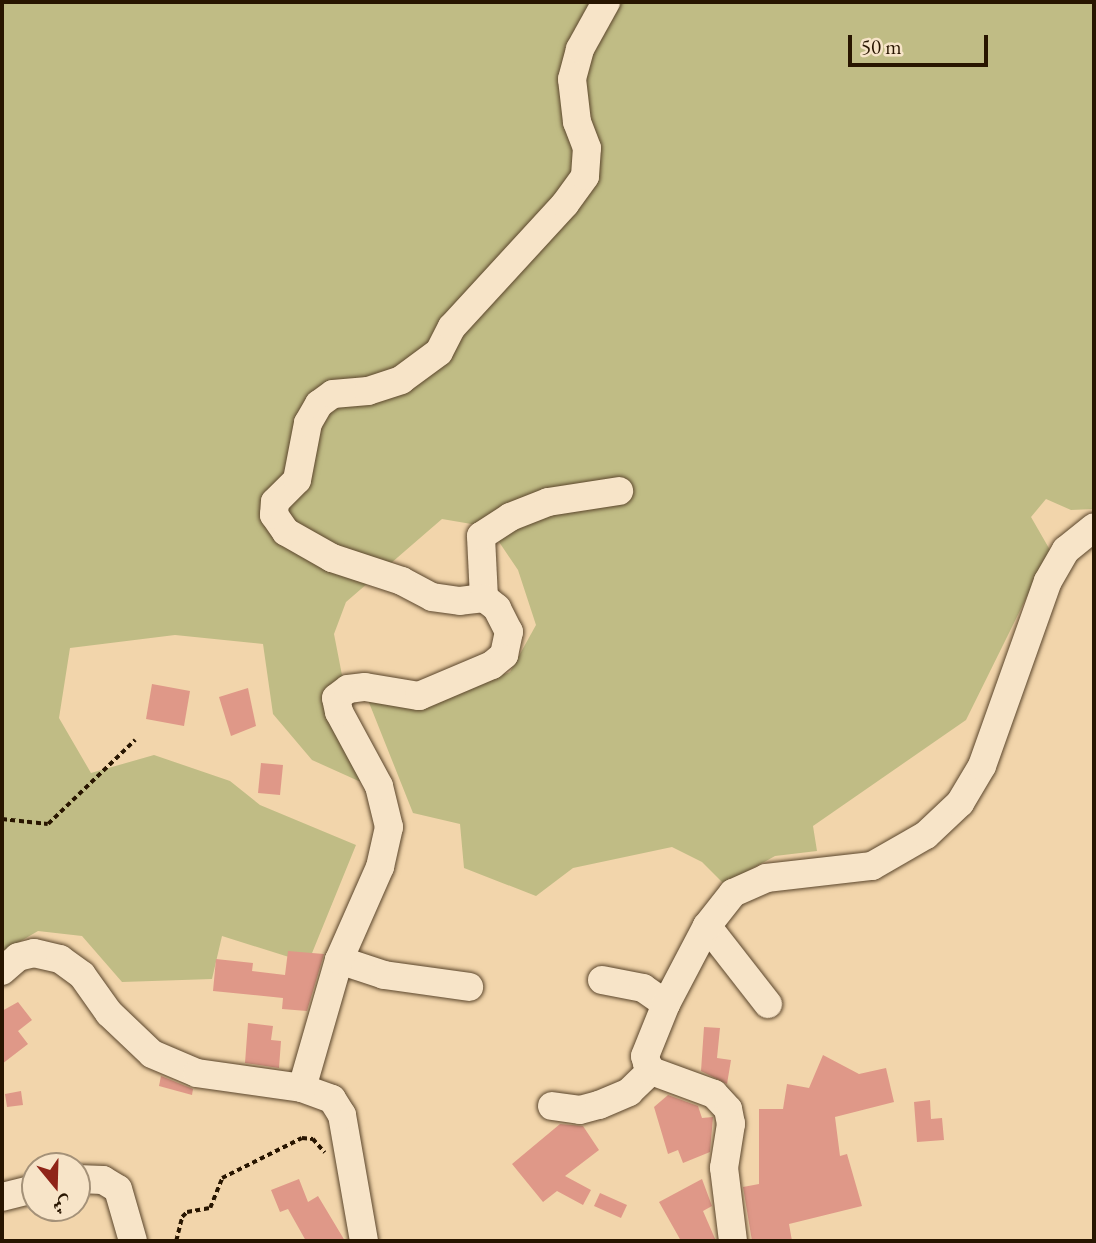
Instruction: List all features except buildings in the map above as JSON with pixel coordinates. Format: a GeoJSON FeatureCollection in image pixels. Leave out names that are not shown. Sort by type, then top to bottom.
{"type":"FeatureCollection","features":[{"type":"Feature","properties":{"kind":"street"},"geometry":{"type":"LineString","coordinates":[[302,1088],[339,960],[380,867],[389,827],[379,786],[339,712],[336,698],[348,689],[365,687],[419,696],[492,665],[505,655],[509,632],[497,608],[484,598],[460,601],[432,597],[402,581],[331,558],[286,531],[274,516],[275,502],[296,480],[304,458],[308,423],[318,404],[333,394],[369,391],[401,380],[439,352],[452,327],[565,204],[585,176],[587,148],[577,122],[572,79],[580,49],[606,2]]}},
{"type":"Feature","properties":{"kind":"street"},"geometry":{"type":"LineString","coordinates":[[484,598],[481,536],[510,517],[548,502],[619,491]]}},
{"type":"Feature","properties":{"kind":"street"},"geometry":{"type":"LineString","coordinates":[[733,1241],[724,1168],[731,1124],[728,1109],[714,1094],[651,1071],[645,1056],[666,1004],[707,926],[733,893],[766,878],[872,866],[926,835],[960,803],[982,766],[1048,580],[1066,550],[1094,527]]}},
{"type":"Feature","properties":{"kind":"street"},"geometry":{"type":"LineString","coordinates":[[707,926],[768,1004]]}},
{"type":"Feature","properties":{"kind":"street"},"geometry":{"type":"LineString","coordinates":[[2,971],[18,957],[34,953],[60,959],[82,975],[109,1013],[152,1054],[197,1073],[302,1088],[332,1099],[342,1115],[364,1241]]}},
{"type":"Feature","properties":{"kind":"street"},"geometry":{"type":"LineString","coordinates":[[339,960],[384,975],[469,987]]}},
{"type":"Feature","properties":{"kind":"street"},"geometry":{"type":"LineString","coordinates":[[602,980],[643,988],[666,1004]]}},
{"type":"Feature","properties":{"kind":"street"},"geometry":{"type":"LineString","coordinates":[[552,1106],[580,1110],[599,1105],[629,1092],[651,1071]]}},
{"type":"Feature","properties":{"kind":"street"},"geometry":{"type":"LineString","coordinates":[[91,1180],[103,1180],[118,1189],[133,1241]]}},
{"type":"Feature","properties":{"kind":"street"},"geometry":{"type":"LineString","coordinates":[[2,1197],[21,1192]]}},
{"type":"Feature","properties":{"kind":"path"},"geometry":{"type":"LineString","coordinates":[[2,819],[48,824],[135,740]]}},
{"type":"Feature","properties":{"kind":"path"},"geometry":{"type":"LineString","coordinates":[[176,1241],[182,1217],[187,1212],[210,1208],[222,1178],[302,1138],[313,1139],[354,1176]]}},
{"type":"Feature","properties":{"kind":"shaded area"},"geometry":{"type":"Polygon","coordinates":[[[2,2],[1094,2],[1094,509],[1071,510],[1046,499],[1031,517],[1050,550],[966,720],[813,826],[817,851],[775,856],[724,884],[702,862],[672,847],[573,868],[536,896],[464,868],[460,824],[413,813],[364,690],[469,687],[510,672],[536,625],[518,570],[489,527],[442,519],[346,602],[334,634],[363,783],[312,760],[273,714],[263,644],[175,635],[70,648],[59,718],[91,773],[154,755],[230,781],[260,805],[356,845],[308,963],[222,936],[212,979],[122,982],[82,936],[38,931],[2,952],[2,2]]]}}]}
